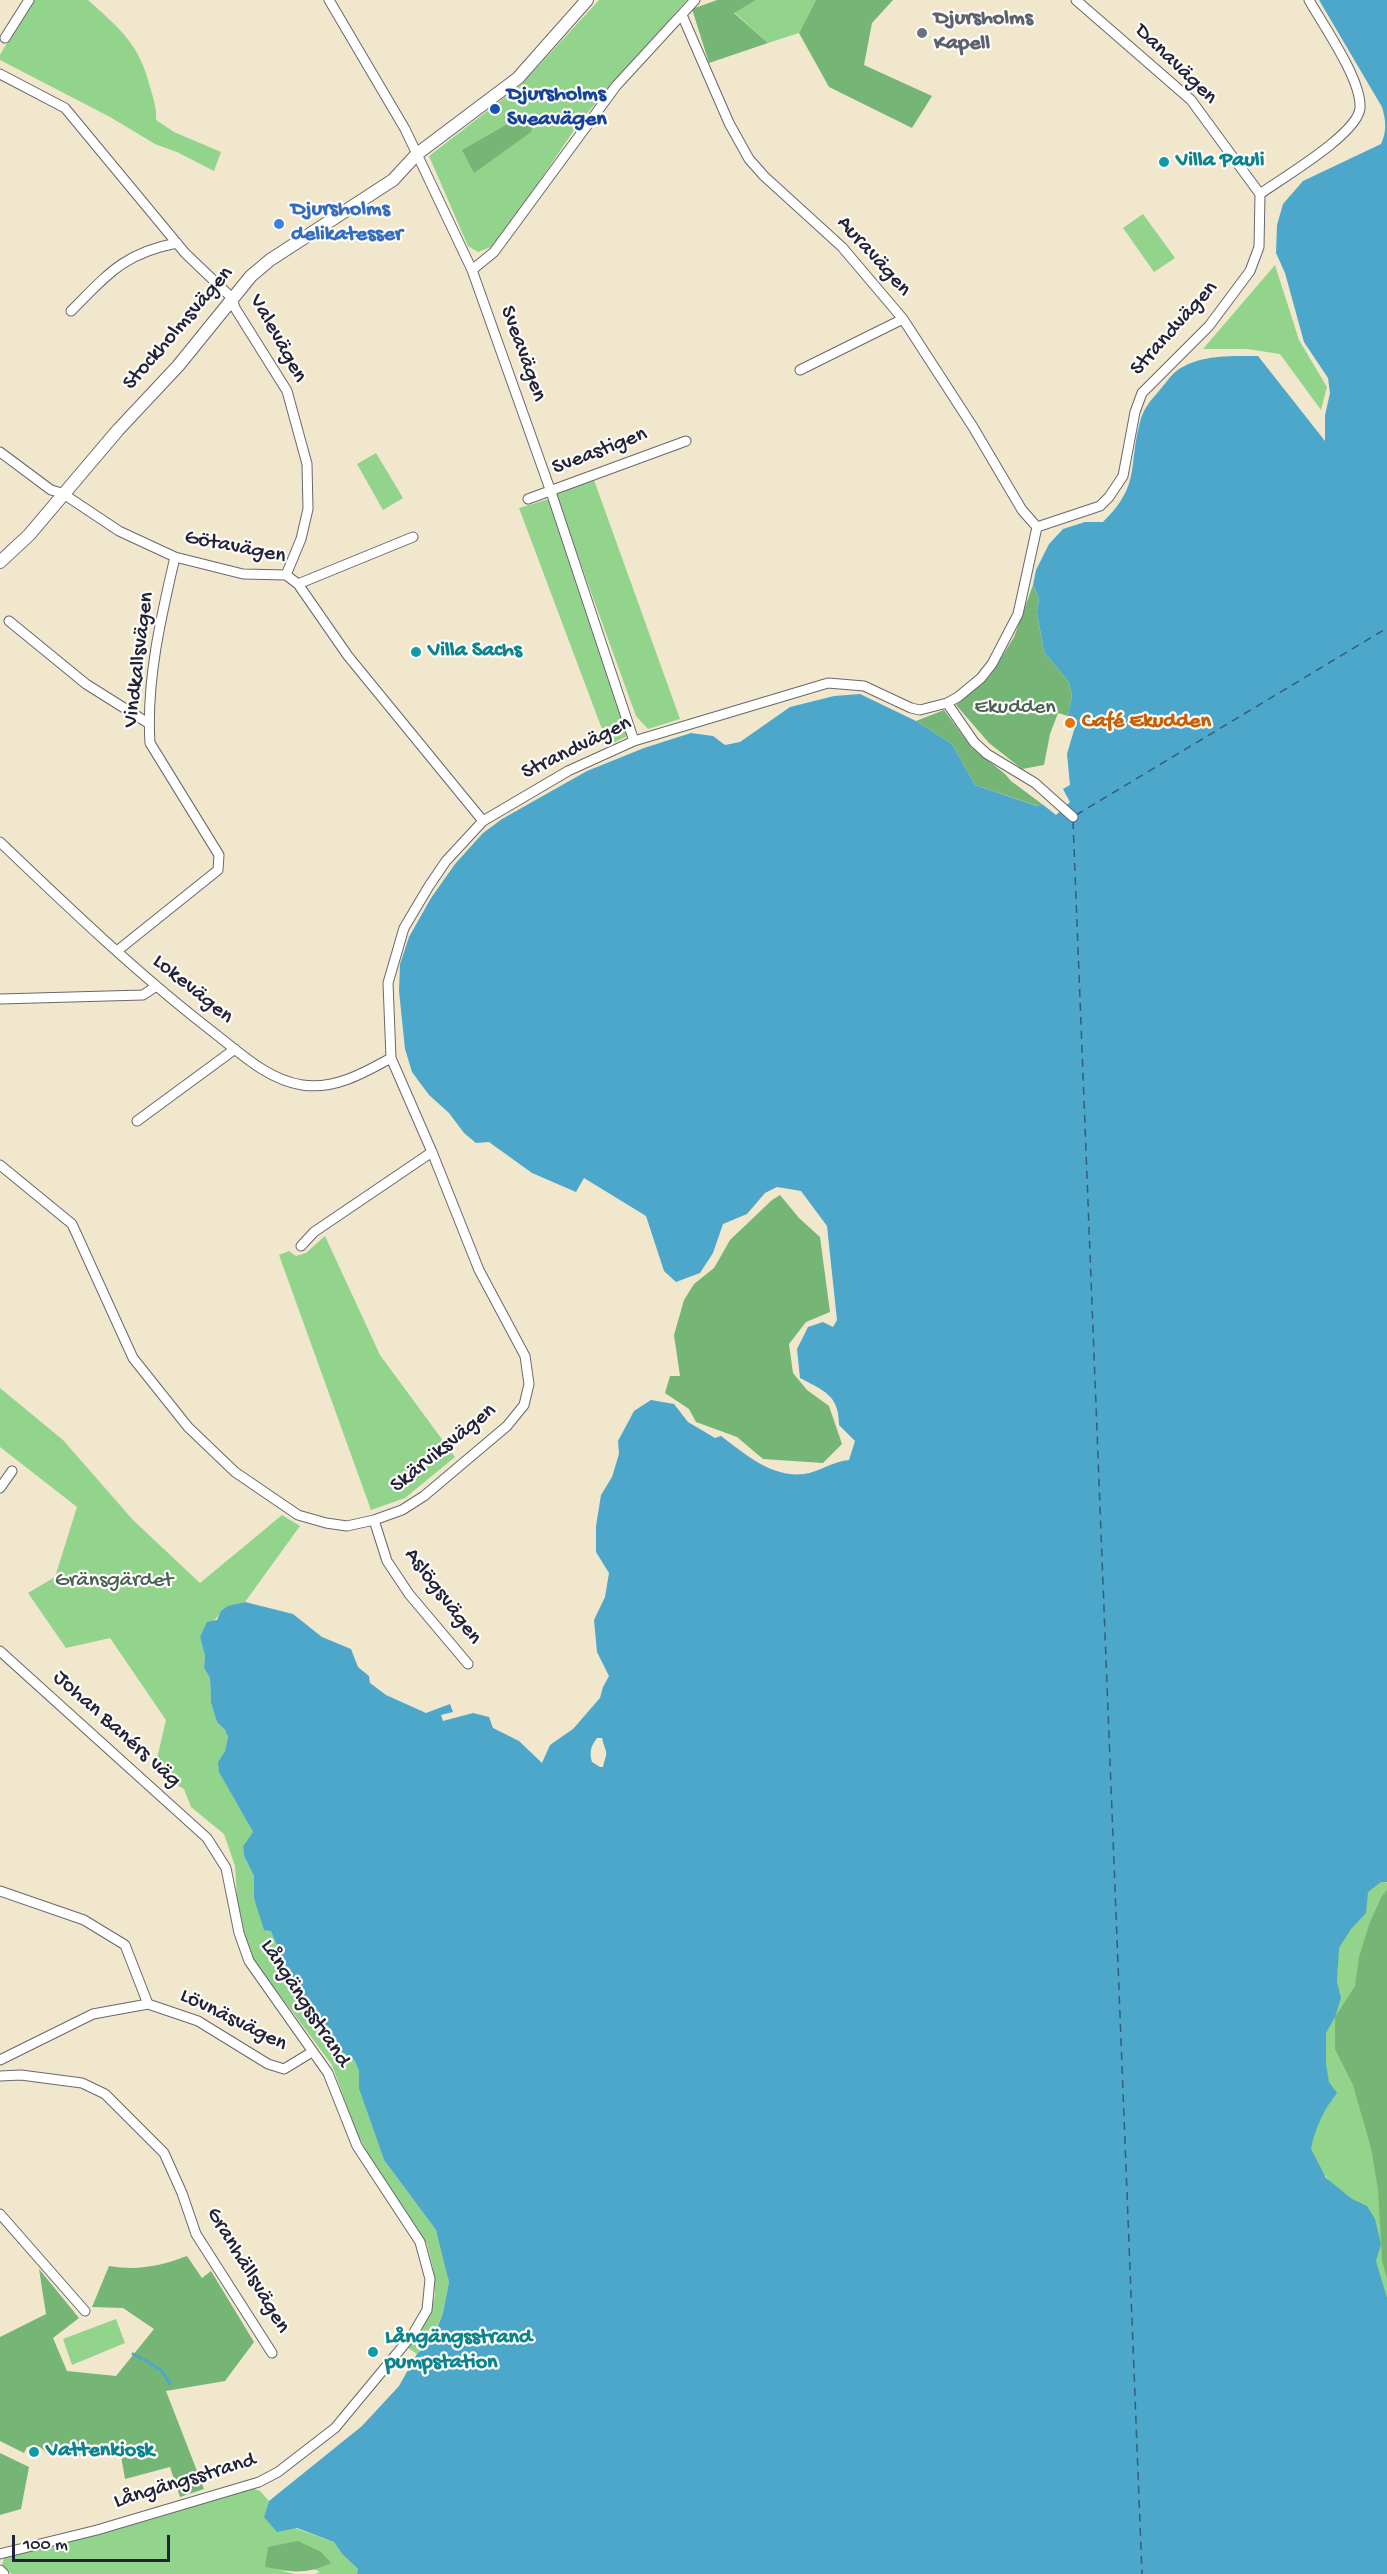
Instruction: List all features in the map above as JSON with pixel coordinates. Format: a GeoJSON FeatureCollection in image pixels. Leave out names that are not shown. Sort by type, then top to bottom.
{"type":"FeatureCollection","features":[{"type":"Feature","properties":{"kind":"street"},"geometry":{"type":"LineString","coordinates":[[4,38],[29,0]]}},
{"type":"Feature","properties":{"kind":"street","name":"Sveavägen"},"geometry":{"type":"LineString","coordinates":[[329,0],[385,94],[417,154],[472,270],[551,492],[634,741]]}},
{"type":"Feature","properties":{"kind":"street","name":"Stockholmsvägen"},"geometry":{"type":"LineString","coordinates":[[0,562],[29,535],[62,493],[178,366],[251,276],[270,260],[393,180],[417,154],[518,78],[587,0]]}},
{"type":"Feature","properties":{"kind":"street"},"geometry":{"type":"LineString","coordinates":[[472,270],[494,252],[616,86],[695,0]]}},
{"type":"Feature","properties":{"kind":"street","name":"Danavägen"},"geometry":{"type":"LineString","coordinates":[[1076,0],[1191,100],[1260,194]]}},
{"type":"Feature","properties":{"kind":"street"},"geometry":{"type":"LineString","coordinates":[[1260,194],[1336,141],[1354,124],[1360,108],[1357,86],[1351,73],[1309,0]]}},
{"type":"Feature","properties":{"kind":"street","name":"Auravägen"},"geometry":{"type":"LineString","coordinates":[[682,15],[729,123],[749,159],[764,176],[842,247],[903,319],[961,408],[1022,510],[1037,527]]}},
{"type":"Feature","properties":{"kind":"street","name":"Valevägen"},"geometry":{"type":"LineString","coordinates":[[0,74],[66,108],[177,243],[232,298],[235,308],[287,391],[307,464],[308,509],[301,538],[286,575]]}},
{"type":"Feature","properties":{"kind":"street","name":"Strandvägen"},"geometry":{"type":"LineString","coordinates":[[391,1058],[388,983],[404,928],[446,861],[483,821],[568,771],[634,741],[828,683],[864,686],[920,710],[947,703],[981,678],[1001,649],[1018,614],[1037,527],[1100,506],[1109,497],[1123,476],[1135,412],[1142,393],[1209,326],[1251,271],[1259,247],[1260,194]]}},
{"type":"Feature","properties":{"kind":"street"},"geometry":{"type":"LineString","coordinates":[[71,311],[109,272],[134,255],[177,243]]}},
{"type":"Feature","properties":{"kind":"street"},"geometry":{"type":"LineString","coordinates":[[800,370],[903,319]]}},
{"type":"Feature","properties":{"kind":"street","name":"Sveastigen"},"geometry":{"type":"LineString","coordinates":[[528,499],[686,441]]}},
{"type":"Feature","properties":{"kind":"street","name":"Götavägen"},"geometry":{"type":"LineString","coordinates":[[0,452],[51,490],[62,493],[119,531],[175,557],[243,574],[286,575],[298,584],[348,656],[483,821]]}},
{"type":"Feature","properties":{"kind":"street"},"geometry":{"type":"LineString","coordinates":[[298,584],[413,537]]}},
{"type":"Feature","properties":{"kind":"street","name":"Vindkallsvägen"},"geometry":{"type":"LineString","coordinates":[[117,951],[218,870],[220,861],[219,855],[150,743],[148,723],[160,624],[175,557]]}},
{"type":"Feature","properties":{"kind":"street"},"geometry":{"type":"LineString","coordinates":[[9,621],[86,684],[148,723]]}},
{"type":"Feature","properties":{"kind":"street"},"geometry":{"type":"LineString","coordinates":[[947,703],[974,742],[987,754],[1035,783],[1073,817]]}},
{"type":"Feature","properties":{"kind":"street","name":"Lokevägen"},"geometry":{"type":"LineString","coordinates":[[0,842],[155,987],[254,1064],[285,1082],[305,1086],[335,1084],[391,1058]]}},
{"type":"Feature","properties":{"kind":"street"},"geometry":{"type":"LineString","coordinates":[[0,999],[143,995],[155,987]]}},
{"type":"Feature","properties":{"kind":"street"},"geometry":{"type":"LineString","coordinates":[[137,1121],[235,1049]]}},
{"type":"Feature","properties":{"kind":"street","name":"Skärviksvägen"},"geometry":{"type":"LineString","coordinates":[[0,1166],[72,1224],[134,1358],[188,1427],[235,1472],[298,1515],[347,1526],[374,1520],[402,1510],[424,1496],[507,1426],[524,1405],[529,1384],[525,1356],[479,1270],[432,1152],[391,1058]]}},
{"type":"Feature","properties":{"kind":"street"},"geometry":{"type":"LineString","coordinates":[[301,1246],[314,1232],[432,1152]]}},
{"type":"Feature","properties":{"kind":"street"},"geometry":{"type":"LineString","coordinates":[[0,1488],[12,1471]]}},
{"type":"Feature","properties":{"kind":"street","name":"Aslögsvägen"},"geometry":{"type":"LineString","coordinates":[[374,1520],[387,1561],[403,1585],[468,1664]]}},
{"type":"Feature","properties":{"kind":"street","name":"Johan Banérs väg"},"geometry":{"type":"LineString","coordinates":[[0,1651],[207,1838]]}},
{"type":"Feature","properties":{"kind":"street","name":"Långängsstrand"},"geometry":{"type":"LineString","coordinates":[[0,2554],[97,2530],[259,2482],[269,2477],[335,2428],[413,2334],[427,2310],[430,2278],[420,2242],[362,2156],[328,2073],[249,1961],[239,1933],[226,1868],[207,1838]]}},
{"type":"Feature","properties":{"kind":"street"},"geometry":{"type":"LineString","coordinates":[[0,1891],[84,1920],[125,1945],[148,2004]]}},
{"type":"Feature","properties":{"kind":"street","name":"Lövnäsvägen"},"geometry":{"type":"LineString","coordinates":[[0,2061],[93,2014],[148,2004],[198,2020],[268,2064],[284,2069],[312,2052]]}},
{"type":"Feature","properties":{"kind":"street","name":"Granhällsvägen"},"geometry":{"type":"LineString","coordinates":[[0,2076],[21,2075],[82,2083],[105,2094],[164,2153],[182,2193],[196,2234],[272,2353]]}},
{"type":"Feature","properties":{"kind":"street"},"geometry":{"type":"LineString","coordinates":[[0,2214],[85,2311]]}},
{"type":"Feature","properties":{"kind":"street"},"geometry":{"type":"LineString","coordinates":[[0,2570],[4,2574]]}},
{"type":"Feature","properties":{"kind":"green space"},"geometry":{"type":"Polygon","coordinates":[[[32,0],[88,0],[110,20],[127,38],[140,59],[153,99],[156,120],[174,132],[221,152],[214,171],[177,152],[155,144],[110,117],[0,60],[0,55],[32,0]]]}},
{"type":"Feature","properties":{"kind":"green space"},"geometry":{"type":"Polygon","coordinates":[[[599,0],[687,0],[581,120],[496,245],[478,252],[468,246],[429,156],[521,85],[599,0]]]}},
{"type":"Feature","properties":{"kind":"green space"},"geometry":{"type":"Polygon","coordinates":[[[717,0],[756,0],[734,13],[768,43],[709,63],[692,9],[717,0]]]}},
{"type":"Feature","properties":{"kind":"green space"},"geometry":{"type":"Polygon","coordinates":[[[756,0],[816,0],[799,33],[768,43],[734,12],[756,0]]]}},
{"type":"Feature","properties":{"kind":"green space"},"geometry":{"type":"Polygon","coordinates":[[[816,0],[893,0],[872,23],[864,65],[932,96],[912,128],[829,87],[799,33],[816,0]]]}},
{"type":"Feature","properties":{"kind":"green space"},"geometry":{"type":"Polygon","coordinates":[[[520,117],[534,118],[531,132],[474,173],[462,150],[520,117]]]}},
{"type":"Feature","properties":{"kind":"green space"},"geometry":{"type":"Polygon","coordinates":[[[1143,214],[1175,258],[1154,272],[1123,228],[1143,214]]]}},
{"type":"Feature","properties":{"kind":"green space"},"geometry":{"type":"Polygon","coordinates":[[[1275,265],[1299,340],[1327,387],[1321,410],[1280,354],[1247,349],[1203,349],[1275,265]]]}},
{"type":"Feature","properties":{"kind":"green space"},"geometry":{"type":"Polygon","coordinates":[[[376,453],[403,498],[383,510],[357,464],[376,453]]]}},
{"type":"Feature","properties":{"kind":"green space"},"geometry":{"type":"Polygon","coordinates":[[[594,480],[680,719],[648,729],[636,716],[555,493],[594,480]]]}},
{"type":"Feature","properties":{"kind":"green space"},"geometry":{"type":"Polygon","coordinates":[[[549,499],[626,722],[626,737],[608,745],[519,508],[549,499]]]}},
{"type":"Feature","properties":{"kind":"green space","name":"Ekudden"},"geometry":{"type":"Polygon","coordinates":[[[1033,585],[1039,598],[1037,613],[1044,652],[1069,682],[1072,696],[1068,716],[1058,713],[1050,734],[1044,765],[1022,769],[989,743],[956,705],[989,677],[1014,637],[1033,585]]]}},
{"type":"Feature","properties":{"kind":"green space","name":"Ekudden"},"geometry":{"type":"Polygon","coordinates":[[[944,710],[971,747],[1042,804],[1038,806],[975,785],[952,744],[916,721],[944,710]]]}},
{"type":"Feature","properties":{"kind":"green space"},"geometry":{"type":"Polygon","coordinates":[[[780,1195],[799,1218],[820,1237],[830,1312],[806,1322],[789,1344],[793,1373],[807,1390],[829,1406],[842,1444],[823,1463],[763,1459],[737,1437],[696,1422],[689,1409],[665,1393],[670,1376],[680,1376],[674,1335],[684,1300],[694,1284],[714,1268],[730,1240],[780,1195]]]}},
{"type":"Feature","properties":{"kind":"green space"},"geometry":{"type":"Polygon","coordinates":[[[325,1236],[380,1355],[455,1457],[405,1498],[371,1510],[279,1255],[289,1251],[296,1256],[306,1253],[325,1236]]]}},
{"type":"Feature","properties":{"kind":"green space","name":"Gränsgärdet"},"geometry":{"type":"Polygon","coordinates":[[[0,1388],[63,1440],[133,1520],[200,1583],[282,1515],[300,1526],[245,1602],[229,1607],[200,1637],[205,1656],[204,1668],[210,1678],[211,1703],[217,1722],[228,1737],[225,1751],[218,1762],[226,1784],[253,1832],[243,1846],[244,1856],[254,1876],[254,1898],[276,1940],[286,1966],[288,1980],[328,2026],[341,2051],[355,2060],[359,2071],[359,2089],[384,2160],[436,2230],[445,2258],[449,2282],[443,2313],[432,2338],[417,2354],[408,2348],[426,2320],[435,2296],[433,2268],[427,2244],[377,2172],[356,2131],[332,2065],[253,1959],[245,1936],[237,1898],[235,1866],[224,1834],[191,1807],[184,1789],[154,1771],[166,1720],[110,1638],[66,1648],[28,1593],[55,1577],[77,1507],[0,1447],[0,1388]]]}},
{"type":"Feature","properties":{"kind":"green space"},"geometry":{"type":"Polygon","coordinates":[[[1382,1880],[1387,1883],[1387,2309],[1347,2195],[1329,2183],[1326,2176],[1317,2173],[1307,2135],[1327,2082],[1320,2069],[1335,1975],[1338,1972],[1336,1953],[1366,1891],[1382,1880]]]}},
{"type":"Feature","properties":{"kind":"green space"},"geometry":{"type":"Polygon","coordinates":[[[1387,1890],[1387,2279],[1382,2260],[1378,2189],[1371,2148],[1353,2085],[1335,2049],[1335,2017],[1355,1986],[1359,1957],[1370,1922],[1387,1890]]]}},
{"type":"Feature","properties":{"kind":"green space"},"geometry":{"type":"Polygon","coordinates":[[[187,2256],[202,2278],[211,2271],[254,2342],[225,2381],[166,2391],[204,2489],[180,2497],[170,2467],[125,2479],[121,2456],[47,2454],[36,2446],[27,2447],[24,2453],[0,2441],[0,2337],[46,2314],[39,2269],[79,2318],[53,2338],[67,2371],[116,2376],[154,2329],[123,2308],[92,2307],[109,2266],[149,2267],[187,2256]]]}},
{"type":"Feature","properties":{"kind":"green space"},"geometry":{"type":"Polygon","coordinates":[[[116,2319],[125,2343],[72,2365],[63,2339],[116,2319]]]}},
{"type":"Feature","properties":{"kind":"green space"},"geometry":{"type":"Polygon","coordinates":[[[0,2453],[29,2467],[21,2509],[0,2515],[0,2453]]]}},
{"type":"Feature","properties":{"kind":"green space"},"geometry":{"type":"Polygon","coordinates":[[[249,2487],[260,2491],[269,2501],[264,2517],[334,2542],[342,2554],[358,2569],[357,2574],[315,2574],[320,2572],[268,2547],[266,2567],[295,2574],[12,2574],[2,2565],[4,2558],[249,2487]]]}},
{"type":"Feature","properties":{"kind":"green space"},"geometry":{"type":"Polygon","coordinates":[[[298,2541],[321,2552],[331,2563],[315,2569],[300,2571],[265,2567],[268,2547],[298,2541]]]}},
{"type":"Feature","properties":{"kind":"water"},"geometry":{"type":"Polygon","coordinates":[[[1319,0],[1387,0],[1387,1882],[1381,1882],[1368,1892],[1366,1913],[1351,1929],[1339,1948],[1337,1982],[1341,1998],[1335,2017],[1326,2033],[1326,2064],[1329,2082],[1337,2093],[1321,2119],[1311,2149],[1326,2178],[1352,2199],[1367,2206],[1375,2219],[1381,2244],[1376,2261],[1387,2298],[1387,2574],[357,2574],[358,2569],[342,2554],[334,2542],[297,2528],[277,2532],[264,2517],[269,2501],[362,2426],[399,2386],[417,2354],[433,2338],[443,2313],[449,2282],[436,2230],[384,2160],[359,2089],[359,2071],[355,2061],[341,2051],[328,2026],[321,2025],[288,1980],[286,1966],[271,1931],[264,1930],[254,1898],[254,1876],[244,1856],[243,1846],[253,1832],[219,1772],[218,1762],[225,1751],[228,1737],[217,1722],[211,1703],[210,1678],[204,1668],[205,1656],[200,1637],[207,1622],[217,1620],[221,1611],[228,1606],[245,1602],[293,1614],[322,1637],[351,1649],[358,1667],[369,1676],[370,1683],[386,1695],[426,1713],[450,1704],[453,1712],[441,1715],[443,1721],[473,1713],[489,1717],[493,1728],[519,1741],[542,1763],[550,1745],[573,1729],[600,1698],[609,1676],[597,1652],[594,1620],[605,1597],[609,1573],[596,1552],[596,1526],[601,1495],[612,1477],[619,1454],[618,1441],[634,1411],[651,1400],[674,1404],[688,1422],[715,1438],[721,1436],[770,1468],[792,1474],[810,1473],[849,1460],[855,1441],[839,1425],[833,1400],[823,1391],[800,1378],[797,1349],[808,1327],[823,1322],[833,1327],[837,1320],[827,1226],[801,1191],[777,1187],[765,1193],[747,1214],[723,1224],[713,1253],[700,1273],[676,1282],[664,1271],[646,1216],[584,1178],[576,1192],[532,1173],[489,1142],[476,1143],[429,1095],[412,1072],[405,1049],[399,991],[400,964],[409,937],[431,898],[455,864],[483,833],[502,819],[587,771],[644,748],[691,733],[713,736],[725,745],[740,742],[790,707],[834,696],[860,694],[916,721],[952,744],[975,785],[1037,806],[1042,804],[1056,815],[1070,802],[1063,789],[1070,785],[1067,754],[1077,720],[1068,716],[1072,696],[1069,682],[1044,652],[1037,613],[1039,598],[1033,585],[1036,570],[1049,544],[1063,529],[1085,522],[1103,522],[1115,509],[1128,486],[1141,417],[1145,409],[1174,373],[1193,362],[1214,357],[1258,356],[1325,441],[1325,415],[1330,393],[1328,378],[1304,342],[1285,273],[1276,253],[1277,225],[1283,204],[1303,181],[1381,144],[1385,126],[1382,107],[1319,0]],[[597,1738],[591,1752],[592,1762],[600,1767],[603,1767],[606,1754],[602,1738],[597,1738]]]}},
{"type":"Feature","properties":{"kind":"waterway"},"geometry":{"type":"LineString","coordinates":[[133,2354],[142,2359]]}},
{"type":"Feature","properties":{"kind":"waterway"},"geometry":{"type":"LineString","coordinates":[[145,2360],[162,2371],[170,2384]]}},
{"type":"Feature","properties":{"kind":"ferry route"},"geometry":{"type":"LineString","coordinates":[[1076,815],[1387,628]]}},
{"type":"Feature","properties":{"kind":"ferry route"},"geometry":{"type":"LineString","coordinates":[[1073,821],[1142,2574]]}},
{"type":"Feature","properties":{"kind":"place","name":"Djursholms Kapell"},"geometry":{"type":"Point","coordinates":[922,33]}},
{"type":"Feature","properties":{"kind":"place","name":"Djursholms Sveavägen"},"geometry":{"type":"Point","coordinates":[495,109]}},
{"type":"Feature","properties":{"kind":"place","name":"Villa Pauli"},"geometry":{"type":"Point","coordinates":[1164,162]}},
{"type":"Feature","properties":{"kind":"place","name":"Djursholms delikatesser"},"geometry":{"type":"Point","coordinates":[279,224]}},
{"type":"Feature","properties":{"kind":"place","name":"Villa Sachs"},"geometry":{"type":"Point","coordinates":[416,652]}},
{"type":"Feature","properties":{"kind":"place","name":"Café Ekudden"},"geometry":{"type":"Point","coordinates":[1070,723]}},
{"type":"Feature","properties":{"kind":"place","name":"Långängsstrand pumpstation"},"geometry":{"type":"Point","coordinates":[373,2352]}},
{"type":"Feature","properties":{"kind":"place","name":"Vattenkiosk"},"geometry":{"type":"Point","coordinates":[34,2452]}}]}
